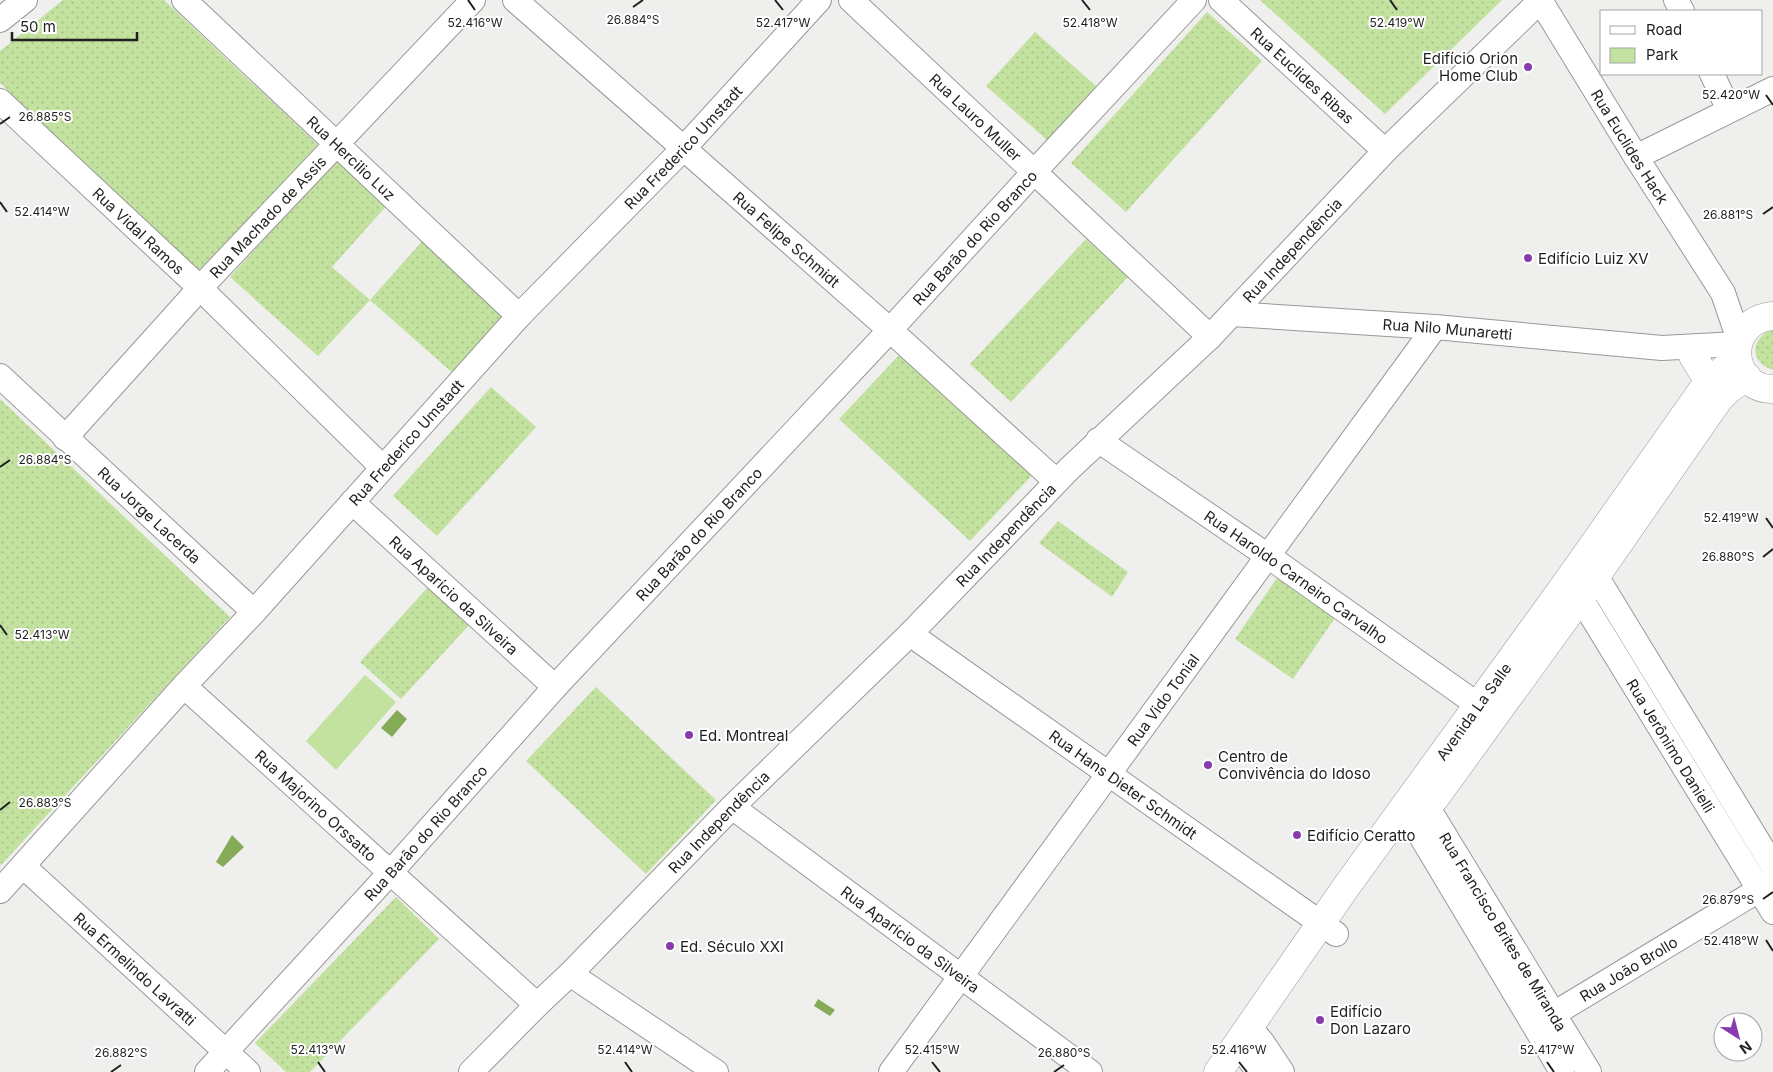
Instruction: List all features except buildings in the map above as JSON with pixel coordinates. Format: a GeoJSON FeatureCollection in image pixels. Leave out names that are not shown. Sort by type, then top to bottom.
{"type":"FeatureCollection","features":[{"type":"Feature","properties":{"kind":"main road","name":"Avenida La Salle"},"geometry":{"type":"LineString","coordinates":[[1218,1072],[1250,1053],[1328,929],[1487,711],[1713,390],[1751,369],[1747,328],[1767,316]]}},
{"type":"Feature","properties":{"kind":"main road"},"geometry":{"type":"LineString","coordinates":[[1693,356],[1713,390]]}},
{"type":"Feature","properties":{"kind":"street","name":"Rua Hercilio Luz"},"geometry":{"type":"LineString","coordinates":[[184,0],[519,316]]}},
{"type":"Feature","properties":{"kind":"street","name":"Rua Machado de Assis"},"geometry":{"type":"LineString","coordinates":[[65,438],[200,288],[473,0]]}},
{"type":"Feature","properties":{"kind":"street","name":"Rua Felipe Schmidt"},"geometry":{"type":"LineString","coordinates":[[515,0],[890,330],[1056,482]]}},
{"type":"Feature","properties":{"kind":"street","name":"Rua Frederico Umstadt"},"geometry":{"type":"LineString","coordinates":[[0,891],[184,686],[254,612],[519,316],[684,148],[819,0]]}},
{"type":"Feature","properties":{"kind":"street","name":"Rua Lauro Muller"},"geometry":{"type":"LineString","coordinates":[[851,0],[1210,337]]}},
{"type":"Feature","properties":{"kind":"street","name":"Rua Barão do Rio Branco"},"geometry":{"type":"LineString","coordinates":[[207,1072],[390,873],[554,687],[890,330],[1194,0]]}},
{"type":"Feature","properties":{"kind":"street","name":"Rua Euclides Ribas"},"geometry":{"type":"LineString","coordinates":[[1221,0],[1385,150]]}},
{"type":"Feature","properties":{"kind":"street","name":"Rua Independência"},"geometry":{"type":"LineString","coordinates":[[471,1072],[570,974],[732,807],[910,634],[1098,440],[1210,337],[1385,150],[1540,0]]}},
{"type":"Feature","properties":{"kind":"street","name":"Rua Euclides Hack"},"geometry":{"type":"LineString","coordinates":[[1540,0],[1636,157],[1724,293],[1751,369]]}},
{"type":"Feature","properties":{"kind":"street"},"geometry":{"type":"LineString","coordinates":[[1712,75],[1729,110]]}},
{"type":"Feature","properties":{"kind":"street"},"geometry":{"type":"LineString","coordinates":[[1636,157],[1773,89]]}},
{"type":"Feature","properties":{"kind":"street","name":"Rua Vidal Ramos"},"geometry":{"type":"LineString","coordinates":[[0,101],[200,288],[382,467]]}},
{"type":"Feature","properties":{"kind":"street","name":"Rua Euclides Hack"},"geometry":{"type":"LineString","coordinates":[[1724,293],[1750,312],[1767,316]]}},
{"type":"Feature","properties":{"kind":"street","name":"Rua Nilo Munaretti"},"geometry":{"type":"LineString","coordinates":[[1232,314],[1435,327],[1662,348],[1751,369]]}},
{"type":"Feature","properties":{"kind":"street","name":"Rua Vido Tonial"},"geometry":{"type":"LineString","coordinates":[[890,1072],[1435,327]]}},
{"type":"Feature","properties":{"kind":"street","name":"Rua Nilo Munaretti"},"geometry":{"type":"LineString","coordinates":[[1662,348],[1751,369]]}},
{"type":"Feature","properties":{"kind":"street","name":"Rua Jorge Lacerda"},"geometry":{"type":"LineString","coordinates":[[0,376],[254,612]]}},
{"type":"Feature","properties":{"kind":"street","name":"Rua Haroldo Carneiro Carvalho"},"geometry":{"type":"LineString","coordinates":[[1098,440],[1268,556],[1487,711]]}},
{"type":"Feature","properties":{"kind":"street","name":"Rua Aparício da Silveira"},"geometry":{"type":"LineString","coordinates":[[352,502],[554,687]]}},
{"type":"Feature","properties":{"kind":"street","name":"Rua Jerônimo Danielli"},"geometry":{"type":"LineString","coordinates":[[1580,580],[1672,700],[1773,866]]}},
{"type":"Feature","properties":{"kind":"street","name":"Rua Jerônimo Danielli"},"geometry":{"type":"LineString","coordinates":[[1580,580],[1651,713],[1708,806],[1766,885],[1773,912]]}},
{"type":"Feature","properties":{"kind":"street","name":"Rua Hans Dieter Schmidt"},"geometry":{"type":"LineString","coordinates":[[910,634],[1328,929]]}},
{"type":"Feature","properties":{"kind":"street","name":"Rua Majorino Orssatto"},"geometry":{"type":"LineString","coordinates":[[184,686],[537,1005]]}},
{"type":"Feature","properties":{"kind":"street"},"geometry":{"type":"LineString","coordinates":[[1651,713],[1672,700]]}},
{"type":"Feature","properties":{"kind":"street"},"geometry":{"type":"LineString","coordinates":[[1708,806],[1728,792]]}},
{"type":"Feature","properties":{"kind":"street","name":"Rua Aparício da Silveira"},"geometry":{"type":"LineString","coordinates":[[732,807],[1090,1072]]}},
{"type":"Feature","properties":{"kind":"street","name":"Rua Francisco Brites de Miranda"},"geometry":{"type":"LineString","coordinates":[[1415,811],[1499,944],[1554,1014],[1586,1071]]}},
{"type":"Feature","properties":{"kind":"street","name":"Rua Ermelindo Lavratti"},"geometry":{"type":"LineString","coordinates":[[23,866],[248,1072]]}},
{"type":"Feature","properties":{"kind":"street","name":"Rua João Brollo"},"geometry":{"type":"LineString","coordinates":[[1534,1026],[1766,885]]}},
{"type":"Feature","properties":{"kind":"street","name":"Rua Francisco Brites de Miranda"},"geometry":{"type":"LineString","coordinates":[[1499,944],[1534,1026],[1562,1072]]}},
{"type":"Feature","properties":{"kind":"street"},"geometry":{"type":"LineString","coordinates":[[570,974],[716,1072]]}},
{"type":"Feature","properties":{"kind":"street"},"geometry":{"type":"LineString","coordinates":[[1250,1053],[1282,1072]]}},
{"type":"Feature","properties":{"kind":"green space"},"geometry":{"type":"Polygon","coordinates":[[[63,0],[164,0],[319,146],[197,272],[0,83],[0,51],[63,0]]]}},
{"type":"Feature","properties":{"kind":"green space"},"geometry":{"type":"Polygon","coordinates":[[[1260,0],[1502,0],[1385,114],[1260,0]]]}},
{"type":"Feature","properties":{"kind":"green space"},"geometry":{"type":"Polygon","coordinates":[[[1207,12],[1262,61],[1126,212],[1071,163],[1207,12]]]}},
{"type":"Feature","properties":{"kind":"green space"},"geometry":{"type":"Polygon","coordinates":[[[1035,32],[1097,87],[1048,141],[986,86],[1035,32]]]}},
{"type":"Feature","properties":{"kind":"green space"},"geometry":{"type":"Polygon","coordinates":[[[338,158],[389,203],[332,267],[370,300],[318,356],[230,277],[338,158]]]}},
{"type":"Feature","properties":{"kind":"green space"},"geometry":{"type":"Polygon","coordinates":[[[425,238],[510,313],[455,375],[370,300],[425,238]]]}},
{"type":"Feature","properties":{"kind":"green space"},"geometry":{"type":"Polygon","coordinates":[[[1086,239],[1128,277],[1011,402],[970,364],[1086,239]]]}},
{"type":"Feature","properties":{"kind":"green space"},"geometry":{"type":"Polygon","coordinates":[[[1770,330],[1773,330],[1773,370],[1760,362],[1755,352],[1759,340],[1770,330]]]}},
{"type":"Feature","properties":{"kind":"green space"},"geometry":{"type":"Polygon","coordinates":[[[903,351],[1034,473],[970,541],[839,419],[903,351]]]}},
{"type":"Feature","properties":{"kind":"green space"},"geometry":{"type":"Polygon","coordinates":[[[491,387],[536,427],[437,536],[393,496],[491,387]]]}},
{"type":"Feature","properties":{"kind":"green space"},"geometry":{"type":"Polygon","coordinates":[[[0,399],[230,617],[0,866],[0,399]]]}},
{"type":"Feature","properties":{"kind":"green space"},"geometry":{"type":"Polygon","coordinates":[[[1058,521],[1128,572],[1112,597],[1039,543],[1058,521]]]}},
{"type":"Feature","properties":{"kind":"green space"},"geometry":{"type":"Polygon","coordinates":[[[1279,575],[1337,615],[1293,679],[1235,639],[1279,575]]]}},
{"type":"Feature","properties":{"kind":"green space"},"geometry":{"type":"Polygon","coordinates":[[[429,586],[470,624],[401,699],[360,662],[429,586]]]}},
{"type":"Feature","properties":{"kind":"green space"},"geometry":{"type":"Polygon","coordinates":[[[365,675],[396,702],[336,770],[306,741],[365,675]]]}},
{"type":"Feature","properties":{"kind":"green space"},"geometry":{"type":"Polygon","coordinates":[[[596,687],[716,800],[646,874],[526,761],[596,687]]]}},
{"type":"Feature","properties":{"kind":"green space"},"geometry":{"type":"Polygon","coordinates":[[[396,897],[439,939],[310,1072],[286,1072],[255,1043],[396,897]]]}},
{"type":"Feature","properties":{"kind":"shaded area"},"geometry":{"type":"Polygon","coordinates":[[[397,710],[407,719],[392,737],[381,728],[397,710]]]}},
{"type":"Feature","properties":{"kind":"shaded area"},"geometry":{"type":"Polygon","coordinates":[[[232,835],[244,847],[223,867],[216,862],[232,835]]]}},
{"type":"Feature","properties":{"kind":"shaded area"},"geometry":{"type":"Polygon","coordinates":[[[818,999],[835,1010],[830,1016],[814,1006],[818,999]]]}},
{"type":"Feature","properties":{"kind":"place","name":"Edifício Orion Home Club"},"geometry":{"type":"Point","coordinates":[1528,67]}},
{"type":"Feature","properties":{"kind":"place","name":"Edifício Luiz XV"},"geometry":{"type":"Point","coordinates":[1528,258]}},
{"type":"Feature","properties":{"kind":"place","name":"Ed. Montreal"},"geometry":{"type":"Point","coordinates":[689,735]}},
{"type":"Feature","properties":{"kind":"place","name":"Centro de Convivência do Idoso"},"geometry":{"type":"Point","coordinates":[1208,765]}},
{"type":"Feature","properties":{"kind":"place","name":"Edifício Ceratto"},"geometry":{"type":"Point","coordinates":[1297,835]}},
{"type":"Feature","properties":{"kind":"place","name":"Ed. Século XXI"},"geometry":{"type":"Point","coordinates":[670,946]}},
{"type":"Feature","properties":{"kind":"place","name":"Edifício Don Lazaro"},"geometry":{"type":"Point","coordinates":[1320,1020]}}]}
